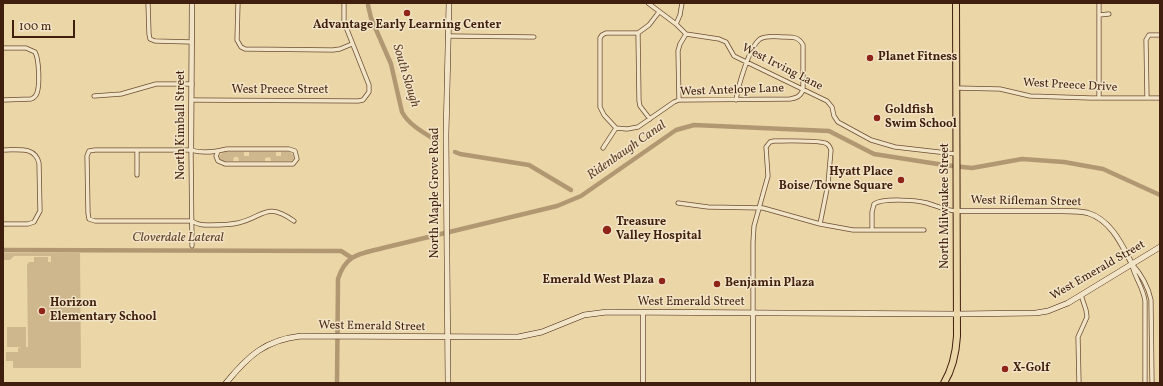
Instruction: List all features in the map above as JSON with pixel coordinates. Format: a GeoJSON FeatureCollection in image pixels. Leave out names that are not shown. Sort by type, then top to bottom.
{"type":"FeatureCollection","features":[{"type":"Feature","properties":{"kind":"main road","name":"North Maple Grove Road"},"geometry":{"type":"LineString","coordinates":[[448,383],[446,146],[449,3]]}},
{"type":"Feature","properties":{"kind":"main road","name":"North Milwaukee Street"},"geometry":{"type":"LineString","coordinates":[[944,383],[950,371],[956,351],[956,3]]}},
{"type":"Feature","properties":{"kind":"main road","name":"West Emerald Street"},"geometry":{"type":"LineString","coordinates":[[226,383],[244,361],[255,352],[272,343],[291,337],[518,337],[542,332],[578,317],[595,313],[1036,314],[1059,307],[1160,247]]}},
{"type":"Feature","properties":{"kind":"street"},"geometry":{"type":"LineString","coordinates":[[148,3],[148,34],[150,39],[155,41],[192,42]]}},
{"type":"Feature","properties":{"kind":"street","name":"North Kimball Street"},"geometry":{"type":"LineString","coordinates":[[192,3],[192,246]]}},
{"type":"Feature","properties":{"kind":"street"},"geometry":{"type":"LineString","coordinates":[[238,3],[237,40],[241,47],[248,50],[333,50],[352,44],[344,22],[344,3]]}},
{"type":"Feature","properties":{"kind":"street"},"geometry":{"type":"LineString","coordinates":[[648,3],[676,24],[686,34],[678,51],[679,100]]}},
{"type":"Feature","properties":{"kind":"street"},"geometry":{"type":"LineString","coordinates":[[676,24],[680,15],[682,3]]}},
{"type":"Feature","properties":{"kind":"street"},"geometry":{"type":"LineString","coordinates":[[1099,3],[1099,98]]}},
{"type":"Feature","properties":{"kind":"street"},"geometry":{"type":"LineString","coordinates":[[603,148],[616,128],[604,115],[600,107],[600,38],[606,33],[638,33],[649,25],[660,12]]}},
{"type":"Feature","properties":{"kind":"street"},"geometry":{"type":"LineString","coordinates":[[1099,14],[1109,14]]}},
{"type":"Feature","properties":{"kind":"street"},"geometry":{"type":"LineString","coordinates":[[638,33],[639,101],[640,106],[650,119]]}},
{"type":"Feature","properties":{"kind":"street","name":"West Irving Lane"},"geometry":{"type":"LineString","coordinates":[[686,34],[720,39],[726,42],[734,56],[827,101],[832,107],[834,116],[838,122],[871,140],[895,147],[956,154]]}},
{"type":"Feature","properties":{"kind":"street"},"geometry":{"type":"LineString","coordinates":[[1147,98],[1146,40],[1149,35],[1160,34]]}},
{"type":"Feature","properties":{"kind":"street"},"geometry":{"type":"LineString","coordinates":[[448,36],[534,37]]}},
{"type":"Feature","properties":{"kind":"street"},"geometry":{"type":"LineString","coordinates":[[736,100],[746,63],[755,43],[767,37],[794,37],[801,41],[803,45],[803,90]]}},
{"type":"Feature","properties":{"kind":"street","name":"West Preece Street"},"geometry":{"type":"LineString","coordinates":[[192,100],[363,100],[369,92],[369,85],[352,44]]}},
{"type":"Feature","properties":{"kind":"street"},"geometry":{"type":"LineString","coordinates":[[3,48],[26,48],[35,52],[38,61],[38,88],[35,96],[26,100],[3,100]]}},
{"type":"Feature","properties":{"kind":"street"},"geometry":{"type":"LineString","coordinates":[[94,96],[121,94],[156,84],[192,84]]}},
{"type":"Feature","properties":{"kind":"street","name":"West Preece Drive"},"geometry":{"type":"LineString","coordinates":[[956,88],[1000,89],[1030,96],[1160,98]]}},
{"type":"Feature","properties":{"kind":"street","name":"West Antelope Lane"},"geometry":{"type":"LineString","coordinates":[[616,128],[626,129],[638,127],[679,100],[790,100],[801,95],[803,90]]}},
{"type":"Feature","properties":{"kind":"street"},"geometry":{"type":"LineString","coordinates":[[753,383],[754,226],[768,176],[766,147],[770,142],[774,140],[818,142],[826,143],[829,146],[831,150],[828,184],[820,224]]}},
{"type":"Feature","properties":{"kind":"street"},"geometry":{"type":"LineString","coordinates":[[218,152],[216,156],[218,161],[225,164],[293,164],[296,162],[295,151],[289,150],[227,149],[218,152],[197,152],[191,150],[89,151],[87,163],[88,213],[90,219],[95,221],[232,224],[246,221],[263,213],[273,211],[285,215],[294,221]]}},
{"type":"Feature","properties":{"kind":"street"},"geometry":{"type":"LineString","coordinates":[[3,150],[28,150],[34,152],[38,157],[40,212],[34,222],[28,224],[3,224]]}},
{"type":"Feature","properties":{"kind":"street"},"geometry":{"type":"LineString","coordinates":[[137,150],[137,175]]}},
{"type":"Feature","properties":{"kind":"street","name":"West Rifleman Street"},"geometry":{"type":"LineString","coordinates":[[872,230],[872,209],[874,204],[883,201],[924,202],[949,211],[1079,211],[1097,217],[1110,228],[1149,290],[1151,300],[1152,383]]}},
{"type":"Feature","properties":{"kind":"street"},"geometry":{"type":"LineString","coordinates":[[678,203],[708,207],[758,208],[820,224],[853,230],[924,230]]}},
{"type":"Feature","properties":{"kind":"street","name":"West Rifleman Street"},"geometry":{"type":"LineString","coordinates":[[1132,264],[1134,273],[1144,292],[1145,300],[1145,383]]}},
{"type":"Feature","properties":{"kind":"street"},"geometry":{"type":"LineString","coordinates":[[1079,383],[1078,337],[1087,317],[1081,295]]}},
{"type":"Feature","properties":{"kind":"street"},"geometry":{"type":"LineString","coordinates":[[643,312],[643,383]]}},
{"type":"Feature","properties":{"kind":"shaded area"},"geometry":{"type":"Polygon","coordinates":[[[224,152],[244,152],[244,156],[249,156],[249,152],[276,152],[276,156],[281,156],[281,152],[290,152],[294,156],[293,160],[290,161],[271,161],[270,157],[265,158],[265,161],[239,161],[238,157],[234,157],[233,161],[221,161],[219,156],[224,152]]]}},
{"type":"Feature","properties":{"kind":"shaded area","name":"Horizon Elementary School"},"geometry":{"type":"Polygon","coordinates":[[[3,253],[80,253],[81,368],[13,368],[13,361],[6,361],[6,352],[18,352],[18,348],[21,347],[7,347],[7,327],[26,327],[26,347],[28,347],[27,265],[29,262],[34,262],[34,257],[48,257],[48,262],[51,262],[51,256],[14,256],[10,260],[3,260],[3,253]]]}},
{"type":"Feature","properties":{"kind":"waterway","name":"South Slough"},"geometry":{"type":"LineString","coordinates":[[368,5],[371,18],[391,64],[402,112],[413,125],[437,141]]}},
{"type":"Feature","properties":{"kind":"waterway","name":"Ridenbaugh Canal"},"geometry":{"type":"LineString","coordinates":[[337,383],[338,279],[345,264],[355,256],[557,206],[581,196],[676,130],[694,125],[829,131],[874,154],[972,168],[1022,159],[1064,162],[1103,169],[1160,195]]}},
{"type":"Feature","properties":{"kind":"waterway","name":"South Slough"},"geometry":{"type":"LineString","coordinates":[[455,152],[529,165],[571,190]]}},
{"type":"Feature","properties":{"kind":"waterway","name":"Cloverdale Lateral"},"geometry":{"type":"LineString","coordinates":[[3,250],[341,251],[352,258]]}},
{"type":"Feature","properties":{"kind":"place","name":"Advantage Early Learning Center"},"geometry":{"type":"Point","coordinates":[407,13]}},
{"type":"Feature","properties":{"kind":"place","name":"Planet Fitness"},"geometry":{"type":"Point","coordinates":[870,58]}},
{"type":"Feature","properties":{"kind":"place","name":"Goldfish Swim School"},"geometry":{"type":"Point","coordinates":[877,118]}},
{"type":"Feature","properties":{"kind":"place","name":"Hyatt Place Boise/Towne Square"},"geometry":{"type":"Point","coordinates":[901,180]}},
{"type":"Feature","properties":{"kind":"place","name":"Treasure Valley Hospital"},"geometry":{"type":"Point","coordinates":[607,230]}},
{"type":"Feature","properties":{"kind":"place","name":"Emerald West Plaza"},"geometry":{"type":"Point","coordinates":[662,281]}},
{"type":"Feature","properties":{"kind":"place","name":"Benjamin Plaza"},"geometry":{"type":"Point","coordinates":[717,284]}},
{"type":"Feature","properties":{"kind":"place","name":"Horizon Elementary School"},"geometry":{"type":"Point","coordinates":[42,311]}},
{"type":"Feature","properties":{"kind":"place","name":"X-Golf"},"geometry":{"type":"Point","coordinates":[1005,369]}}]}
